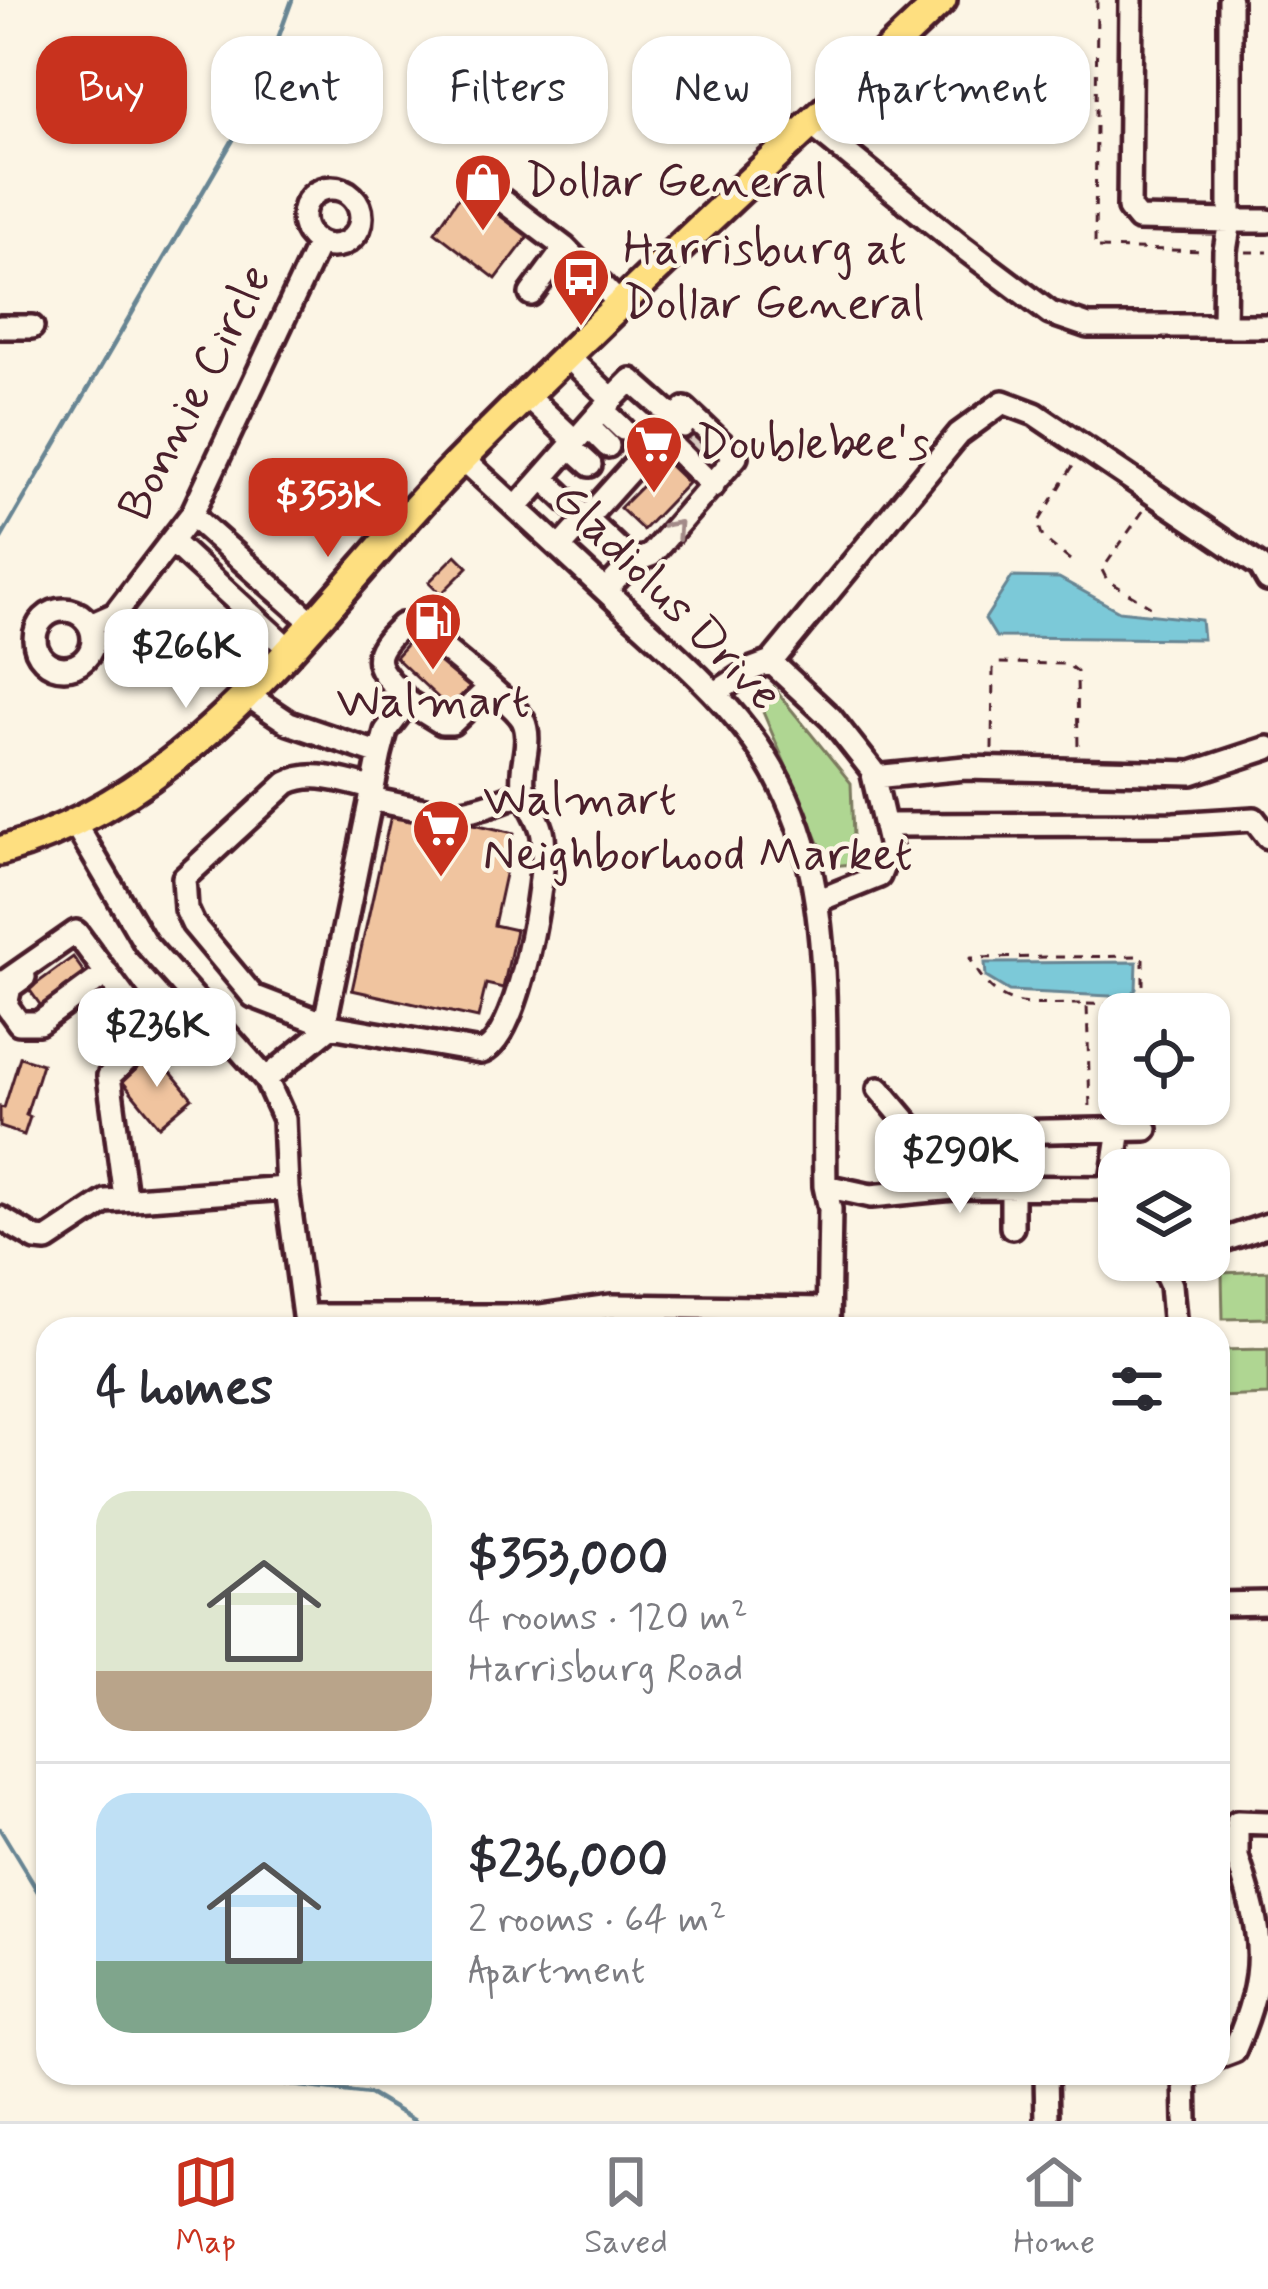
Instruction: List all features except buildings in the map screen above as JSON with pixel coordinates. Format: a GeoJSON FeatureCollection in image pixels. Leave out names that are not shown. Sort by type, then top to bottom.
{"type":"FeatureCollection","features":[{"type":"Feature","properties":{"kind":"main road"},"geometry":{"type":"LineString","coordinates":[[0,850],[74,821],[163,770],[247,695],[462,458],[931,4]]}},
{"type":"Feature","properties":{"kind":"street"},"geometry":{"type":"LineString","coordinates":[[1131,0],[1129,208],[1138,219],[1268,220]]}},
{"type":"Feature","properties":{"kind":"street"},"geometry":{"type":"LineString","coordinates":[[1224,326],[1230,220],[1230,0]]}},
{"type":"Feature","properties":{"kind":"street"},"geometry":{"type":"LineString","coordinates":[[812,124],[1050,313],[1088,326],[1268,326]]}},
{"type":"Feature","properties":{"kind":"street"},"geometry":{"type":"LineString","coordinates":[[486,188],[565,248],[621,304]]}},
{"type":"Feature","properties":{"kind":"street","name":"Bonnie Circle"},"geometry":{"type":"LineString","coordinates":[[90,625],[115,614],[191,515],[319,243]]}},
{"type":"Feature","properties":{"kind":"street"},"geometry":{"type":"LineString","coordinates":[[531,294],[565,248]]}},
{"type":"Feature","properties":{"kind":"street"},"geometry":{"type":"LineString","coordinates":[[0,327],[32,327]]}},
{"type":"Feature","properties":{"kind":"street"},"geometry":{"type":"LineString","coordinates":[[567,356],[604,477]]}},
{"type":"Feature","properties":{"kind":"street"},"geometry":{"type":"LineString","coordinates":[[516,508],[631,380],[647,442]]}},
{"type":"Feature","properties":{"kind":"street"},"geometry":{"type":"LineString","coordinates":[[527,396],[590,425],[647,442],[712,486]]}},
{"type":"Feature","properties":{"kind":"street"},"geometry":{"type":"LineString","coordinates":[[717,692],[771,662],[959,434],[1003,402],[1035,414],[1260,566],[1268,580]]}},
{"type":"Feature","properties":{"kind":"street"},"geometry":{"type":"LineString","coordinates":[[560,548],[586,519],[604,477],[685,409],[736,457],[720,459],[712,486],[651,556],[632,562],[606,590]]}},
{"type":"Feature","properties":{"kind":"street","name":"Gladiolus Drive"},"geometry":{"type":"LineString","coordinates":[[462,458],[717,692],[764,754],[783,789],[806,851],[821,941],[825,1186],[830,1209],[828,1317]]}},
{"type":"Feature","properties":{"kind":"street"},"geometry":{"type":"LineString","coordinates":[[543,478],[632,562]]}},
{"type":"Feature","properties":{"kind":"street"},"geometry":{"type":"LineString","coordinates":[[191,515],[314,624]]}},
{"type":"Feature","properties":{"kind":"street"},"geometry":{"type":"LineString","coordinates":[[171,541],[290,650]]}},
{"type":"Feature","properties":{"kind":"street"},"geometry":{"type":"LineString","coordinates":[[490,687],[452,723],[442,723],[408,702],[382,670],[380,645],[402,625],[419,628],[490,687],[522,719],[525,790],[543,833],[542,872],[521,981],[501,1038],[490,1050],[328,1024],[254,995],[186,909],[184,878],[287,783],[301,776],[431,812],[469,813],[525,790]]}},
{"type":"Feature","properties":{"kind":"street"},"geometry":{"type":"LineString","coordinates":[[771,662],[831,718],[874,777],[890,848],[879,876],[817,901]]}},
{"type":"Feature","properties":{"kind":"street"},"geometry":{"type":"LineString","coordinates":[[247,695],[289,723],[380,754]]}},
{"type":"Feature","properties":{"kind":"street"},"geometry":{"type":"LineString","coordinates":[[266,1079],[328,1024],[380,754],[386,731],[408,702]]}},
{"type":"Feature","properties":{"kind":"street"},"geometry":{"type":"LineString","coordinates":[[874,777],[992,769],[1192,773],[1268,748]]}},
{"type":"Feature","properties":{"kind":"street"},"geometry":{"type":"LineString","coordinates":[[885,825],[1174,824],[1254,819],[1268,837]]}},
{"type":"Feature","properties":{"kind":"street"},"geometry":{"type":"LineString","coordinates":[[74,821],[145,943],[266,1079],[284,1119],[287,1189],[304,1316],[541,1316],[611,1306],[795,1317]]}},
{"type":"Feature","properties":{"kind":"street"},"geometry":{"type":"LineString","coordinates":[[0,985],[76,932],[152,1035]]}},
{"type":"Feature","properties":{"kind":"street"},"geometry":{"type":"LineString","coordinates":[[53,947],[49,959],[10,987],[6,1005],[19,1023],[39,1023],[110,978]]}},
{"type":"Feature","properties":{"kind":"street"},"geometry":{"type":"LineString","coordinates":[[0,1012],[21,1036],[35,1036],[110,978]]}},
{"type":"Feature","properties":{"kind":"street"},"geometry":{"type":"LineString","coordinates":[[125,1197],[109,1076],[193,998]]}},
{"type":"Feature","properties":{"kind":"street"},"geometry":{"type":"LineString","coordinates":[[879,1089],[917,1134],[911,1192]]}},
{"type":"Feature","properties":{"kind":"street"},"geometry":{"type":"LineString","coordinates":[[1118,1149],[1120,1129]]}},
{"type":"Feature","properties":{"kind":"street"},"geometry":{"type":"LineString","coordinates":[[917,1134],[1146,1129]]}},
{"type":"Feature","properties":{"kind":"street"},"geometry":{"type":"LineString","coordinates":[[825,1186],[871,1196],[1012,1186],[1098,1188]]}},
{"type":"Feature","properties":{"kind":"street"},"geometry":{"type":"LineString","coordinates":[[1012,1186],[1012,1227]]}},
{"type":"Feature","properties":{"kind":"street"},"geometry":{"type":"LineString","coordinates":[[0,1218],[36,1239],[47,1240],[106,1201],[287,1189]]}},
{"type":"Feature","properties":{"kind":"street"},"geometry":{"type":"LineString","coordinates":[[1230,1238],[1268,1225]]}},
{"type":"Feature","properties":{"kind":"street"},"geometry":{"type":"LineString","coordinates":[[1171,1281],[1174,1317]]}},
{"type":"Feature","properties":{"kind":"street"},"geometry":{"type":"LineString","coordinates":[[1230,1604],[1268,1603]]}},
{"type":"Feature","properties":{"kind":"street"},"geometry":{"type":"LineString","coordinates":[[1230,1822],[1268,1823]]}},
{"type":"Feature","properties":{"kind":"street"},"geometry":{"type":"LineString","coordinates":[[1230,1863],[1258,1921],[1260,1969],[1252,2011],[1230,2052]]}},
{"type":"Feature","properties":{"kind":"street"},"geometry":{"type":"LineString","coordinates":[[1046,2085],[1047,2121]]}},
{"type":"Feature","properties":{"kind":"street"},"geometry":{"type":"LineString","coordinates":[[1186,2085],[1186,2121]]}},
{"type":"Feature","properties":{"kind":"path"},"geometry":{"type":"LineString","coordinates":[[1070,560],[1042,538],[1038,523],[1085,448]]}},
{"type":"Feature","properties":{"kind":"path"},"geometry":{"type":"LineString","coordinates":[[1150,606],[1107,580],[1102,570],[1155,495]]}},
{"type":"Feature","properties":{"kind":"path"},"geometry":{"type":"LineString","coordinates":[[992,769],[993,669],[997,663],[1067,664],[1077,672],[1079,770]]}},
{"type":"Feature","properties":{"kind":"path"},"geometry":{"type":"LineString","coordinates":[[1142,956],[1143,1000],[1130,1005],[1087,1004],[1007,1002],[981,980],[970,958],[1142,956]]}},
{"type":"Feature","properties":{"kind":"path"},"geometry":{"type":"LineString","coordinates":[[1087,1004],[1088,1097],[1094,1130]]}},
{"type":"Feature","properties":{"kind":"green space"},"geometry":{"type":"Polygon","coordinates":[[[773,687],[851,783],[854,864],[829,866],[757,698],[773,687]]]}},
{"type":"Feature","properties":{"kind":"green space"},"geometry":{"type":"Polygon","coordinates":[[[1268,1271],[1268,1318],[1223,1317],[1222,1281],[1230,1281],[1230,1273],[1268,1271]]]}},
{"type":"Feature","properties":{"kind":"green space"},"geometry":{"type":"Polygon","coordinates":[[[1268,1349],[1268,1395],[1230,1397],[1230,1350],[1268,1349]]]}},
{"type":"Feature","properties":{"kind":"water"},"geometry":{"type":"Polygon","coordinates":[[[1012,577],[1059,578],[1119,611],[1201,620],[1203,639],[996,637],[985,619],[1012,577]]]}},
{"type":"Feature","properties":{"kind":"water"},"geometry":{"type":"Polygon","coordinates":[[[1137,962],[1136,989],[1098,995],[1009,991],[986,977],[985,963],[1137,962]]]}},
{"type":"Feature","properties":{"kind":"waterway"},"geometry":{"type":"LineString","coordinates":[[0,540],[255,102],[292,0]]}},
{"type":"Feature","properties":{"kind":"waterway"},"geometry":{"type":"LineString","coordinates":[[0,1829],[36,1888]]}},
{"type":"Feature","properties":{"kind":"waterway"},"geometry":{"type":"LineString","coordinates":[[291,2085],[370,2094],[415,2121]]}},
{"type":"Feature","properties":{"kind":"tunnel"},"geometry":{"type":"LineString","coordinates":[[691,432],[712,451]]}},
{"type":"Feature","properties":{"kind":"place","name":"Dollar General"},"geometry":{"type":"Point","coordinates":[483,233]}},
{"type":"Feature","properties":{"kind":"place","name":"Harrisburg at Dollar General"},"geometry":{"type":"Point","coordinates":[581,328]}},
{"type":"Feature","properties":{"kind":"place","name":"Doublebee's"},"geometry":{"type":"Point","coordinates":[654,495]}},
{"type":"Feature","properties":{"kind":"place","name":"Walmart"},"geometry":{"type":"Point","coordinates":[433,672]}},
{"type":"Feature","properties":{"kind":"place","name":"Walmart Neighborhood Market"},"geometry":{"type":"Point","coordinates":[441,879]}}]}
